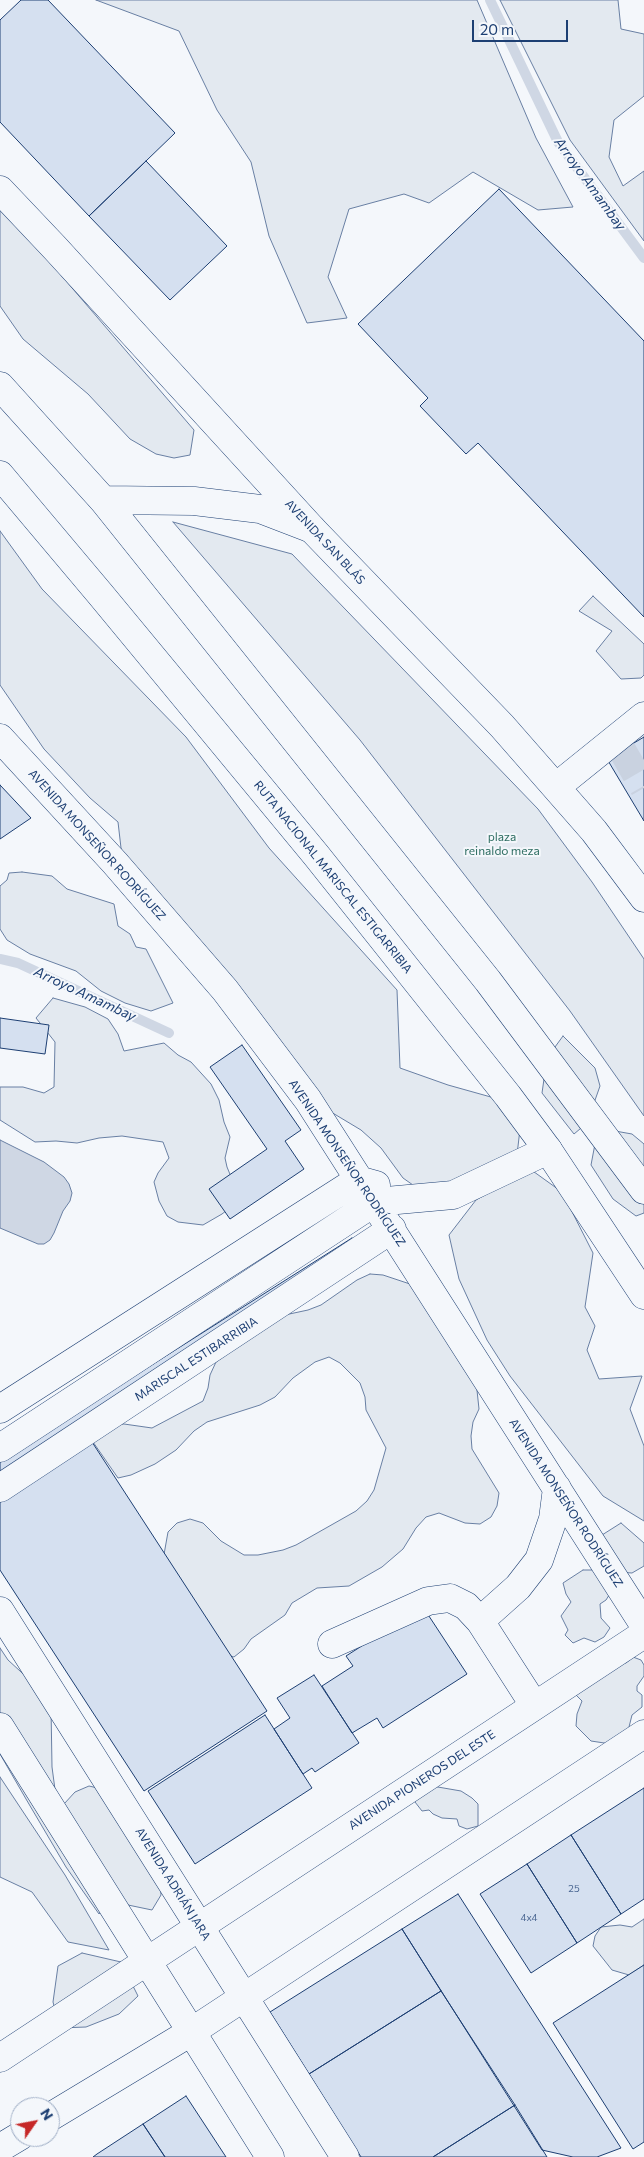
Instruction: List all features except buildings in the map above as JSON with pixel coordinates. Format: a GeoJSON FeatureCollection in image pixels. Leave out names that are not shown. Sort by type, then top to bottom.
{"type":"FeatureCollection","features":[{"type":"Feature","properties":{"kind":"main road","name":"AVENIDA SAN BLÁS"},"geometry":{"type":"LineString","coordinates":[[0,190],[56,248],[312,529],[502,726],[594,831],[644,898]]}},
{"type":"Feature","properties":{"kind":"main road"},"geometry":{"type":"LineString","coordinates":[[0,386],[103,500],[488,981],[644,1190]]}},
{"type":"Feature","properties":{"kind":"main road","name":"RUTA NACIONAL MARISCAL ESTIGARRIBIA"},"geometry":{"type":"LineString","coordinates":[[0,476],[102,595],[316,855],[508,1096],[548,1150],[644,1295]]}},
{"type":"Feature","properties":{"kind":"main road"},"geometry":{"type":"LineString","coordinates":[[103,500],[194,501],[260,509],[312,529]]}},
{"type":"Feature","properties":{"kind":"main road"},"geometry":{"type":"LineString","coordinates":[[556,787],[619,745],[644,716]]}},
{"type":"Feature","properties":{"kind":"main road","name":"AVENIDA MONSEÑOR RODRÍGUEZ"},"geometry":{"type":"LineString","coordinates":[[0,738],[115,863],[225,990],[308,1100],[644,1625]]}},
{"type":"Feature","properties":{"kind":"main road"},"geometry":{"type":"LineString","coordinates":[[0,1448],[375,1202],[453,1196],[548,1150]]}},
{"type":"Feature","properties":{"kind":"main road"},"geometry":{"type":"LineString","coordinates":[[5,1402],[358,1180],[426,1198]]}},
{"type":"Feature","properties":{"kind":"main road","name":"MARISCAL ESTIBARRIBIA"},"geometry":{"type":"LineString","coordinates":[[0,1488],[392,1230]]}},
{"type":"Feature","properties":{"kind":"main road"},"geometry":{"type":"LineString","coordinates":[[480,1621],[518,1587],[539,1560],[554,1519],[557,1488]]}},
{"type":"Feature","properties":{"kind":"main road"},"geometry":{"type":"LineString","coordinates":[[332,1644],[428,1601],[450,1598],[466,1606],[480,1621],[534,1705]]}},
{"type":"Feature","properties":{"kind":"main road","name":"AVENIDA ADRIÁN JARA"},"geometry":{"type":"LineString","coordinates":[[0,1611],[345,2157]]}},
{"type":"Feature","properties":{"kind":"main road","name":"AVENIDA PIONEROS DEL ESTE"},"geometry":{"type":"LineString","coordinates":[[0,2058],[644,1634]]}},
{"type":"Feature","properties":{"kind":"main road"},"geometry":{"type":"LineString","coordinates":[[0,1728],[270,2157]]}},
{"type":"Feature","properties":{"kind":"main road"},"geometry":{"type":"LineString","coordinates":[[60,2111],[191,2032],[644,1734]]}},
{"type":"Feature","properties":{"kind":"green space"},"geometry":{"type":"Polygon","coordinates":[[[96,0],[477,0],[536,138],[573,207],[538,210],[473,172],[429,203],[404,194],[349,209],[328,277],[347,318],[307,323],[269,236],[251,162],[217,110],[179,31],[96,0]]]}},
{"type":"Feature","properties":{"kind":"green space"},"geometry":{"type":"Polygon","coordinates":[[[500,0],[618,0],[621,29],[644,34],[644,96],[614,120],[609,157],[623,186],[644,171],[644,241],[570,140],[500,0]]]}},
{"type":"Feature","properties":{"kind":"green space"},"geometry":{"type":"Polygon","coordinates":[[[0,204],[194,430],[190,455],[174,458],[156,454],[130,439],[88,394],[23,339],[0,306],[0,204]]]}},
{"type":"Feature","properties":{"kind":"green space","name":"plaza reinaldo meza"},"geometry":{"type":"Polygon","coordinates":[[[173,522],[292,554],[538,809],[592,882],[644,959],[644,1116],[570,1011],[360,740],[173,522]]]}},
{"type":"Feature","properties":{"kind":"green space"},"geometry":{"type":"Polygon","coordinates":[[[0,531],[42,589],[186,737],[269,848],[397,990],[400,1068],[448,1085],[498,1099],[520,1129],[517,1155],[430,1197],[403,1178],[381,1148],[361,1130],[316,1103],[139,889],[121,848],[118,822],[90,798],[44,749],[0,685],[0,531]]]}},
{"type":"Feature","properties":{"kind":"green space"},"geometry":{"type":"Polygon","coordinates":[[[593,596],[644,644],[644,675],[641,678],[621,679],[596,651],[612,631],[579,611],[593,596]]]}},
{"type":"Feature","properties":{"kind":"green space"},"geometry":{"type":"Polygon","coordinates":[[[22,872],[52,876],[67,889],[114,904],[118,926],[130,934],[136,947],[146,949],[173,1003],[151,1011],[125,1003],[101,991],[76,971],[30,954],[7,940],[0,929],[0,886],[7,880],[9,873],[22,872]]]}},
{"type":"Feature","properties":{"kind":"green space"},"geometry":{"type":"Polygon","coordinates":[[[53,998],[85,1007],[108,1019],[118,1034],[124,1051],[164,1043],[178,1055],[191,1062],[211,1084],[219,1100],[230,1137],[225,1158],[227,1167],[234,1184],[244,1197],[222,1214],[203,1225],[178,1222],[167,1216],[159,1201],[154,1182],[169,1158],[163,1142],[122,1136],[99,1138],[77,1143],[35,1142],[0,1120],[0,1087],[23,1087],[44,1093],[54,1087],[55,1042],[36,1018],[53,998]]]}},
{"type":"Feature","properties":{"kind":"green space"},"geometry":{"type":"Polygon","coordinates":[[[563,1036],[595,1068],[600,1086],[587,1123],[574,1134],[542,1093],[547,1058],[563,1036]]]}},
{"type":"Feature","properties":{"kind":"green space"},"geometry":{"type":"Polygon","coordinates":[[[598,1128],[632,1134],[644,1144],[644,1213],[636,1216],[613,1199],[591,1165],[598,1128]]]}},
{"type":"Feature","properties":{"kind":"green space"},"geometry":{"type":"Polygon","coordinates":[[[530,1169],[562,1192],[593,1253],[585,1307],[595,1326],[587,1350],[599,1379],[642,1376],[630,1409],[644,1446],[644,1521],[603,1496],[510,1376],[487,1340],[459,1279],[449,1235],[476,1200],[530,1169]]]}},
{"type":"Feature","properties":{"kind":"green space"},"geometry":{"type":"Polygon","coordinates":[[[370,1274],[383,1275],[410,1284],[476,1381],[479,1409],[473,1422],[472,1449],[499,1493],[497,1506],[491,1517],[480,1524],[465,1523],[439,1513],[426,1517],[416,1528],[403,1549],[382,1567],[349,1586],[317,1588],[292,1603],[285,1615],[251,1639],[244,1649],[234,1657],[220,1653],[163,1560],[168,1532],[177,1523],[190,1519],[203,1523],[221,1541],[244,1555],[258,1555],[283,1550],[296,1545],[356,1511],[367,1501],[374,1490],[386,1448],[366,1410],[365,1397],[360,1383],[340,1363],[329,1357],[315,1362],[293,1378],[275,1397],[260,1405],[207,1422],[194,1431],[176,1450],[155,1464],[131,1475],[118,1478],[93,1442],[111,1425],[124,1424],[152,1428],[203,1401],[210,1375],[216,1362],[280,1316],[321,1305],[357,1280],[370,1274]]]}},
{"type":"Feature","properties":{"kind":"green space"},"geometry":{"type":"Polygon","coordinates":[[[621,1523],[644,1543],[644,1566],[632,1573],[618,1572],[602,1535],[621,1523]]]}},
{"type":"Feature","properties":{"kind":"green space"},"geometry":{"type":"Polygon","coordinates":[[[583,1570],[593,1570],[611,1592],[606,1600],[600,1604],[601,1618],[610,1628],[604,1637],[595,1642],[584,1638],[573,1643],[565,1635],[568,1630],[561,1616],[571,1602],[566,1594],[563,1583],[583,1570]]]}},
{"type":"Feature","properties":{"kind":"green space"},"geometry":{"type":"Polygon","coordinates":[[[0,1648],[8,1660],[32,1682],[51,1707],[52,1767],[56,1797],[64,1804],[75,1792],[89,1786],[106,1790],[160,1878],[161,1895],[152,1910],[128,1905],[114,1896],[99,1914],[66,1867],[26,1799],[0,1754],[0,1648]]]}},
{"type":"Feature","properties":{"kind":"green space"},"geometry":{"type":"Polygon","coordinates":[[[633,1657],[641,1660],[644,1665],[644,1676],[637,1686],[637,1691],[642,1695],[642,1707],[632,1715],[628,1731],[611,1744],[591,1741],[576,1726],[577,1714],[582,1701],[575,1694],[615,1660],[626,1663],[633,1657]]]}},
{"type":"Feature","properties":{"kind":"green space"},"geometry":{"type":"Polygon","coordinates":[[[0,1777],[65,1875],[109,1950],[68,1942],[32,1892],[0,1877],[0,1777]]]}},
{"type":"Feature","properties":{"kind":"green space"},"geometry":{"type":"Polygon","coordinates":[[[432,1786],[461,1791],[472,1798],[478,1804],[478,1826],[467,1829],[459,1826],[457,1819],[442,1818],[429,1810],[422,1811],[415,1802],[416,1795],[432,1786]]]}},
{"type":"Feature","properties":{"kind":"green space"},"geometry":{"type":"Polygon","coordinates":[[[644,1919],[644,1965],[629,1975],[612,1970],[593,1946],[595,1936],[601,1927],[620,1925],[632,1927],[644,1919]]]}},
{"type":"Feature","properties":{"kind":"green space"},"geometry":{"type":"Polygon","coordinates":[[[82,1953],[121,1962],[138,1996],[119,2014],[86,2027],[60,2028],[53,2002],[58,1966],[82,1953]]]}},
{"type":"Feature","properties":{"kind":"shaded area"},"geometry":{"type":"Polygon","coordinates":[[[0,1140],[44,1162],[64,1177],[69,1184],[72,1193],[70,1201],[63,1211],[50,1240],[44,1244],[38,1244],[0,1228],[0,1140]]]}},
{"type":"Feature","properties":{"kind":"waterway","name":"Arroyo Amambay"},"geometry":{"type":"LineString","coordinates":[[490,0],[558,142],[644,258]]}},
{"type":"Feature","properties":{"kind":"waterway","name":"Arroyo Amambay"},"geometry":{"type":"LineString","coordinates":[[0,959],[18,963],[169,1033]]}},
{"type":"Feature","properties":{"kind":"tunnel"},"geometry":{"type":"LineString","coordinates":[[622,750],[644,788]]}}]}
